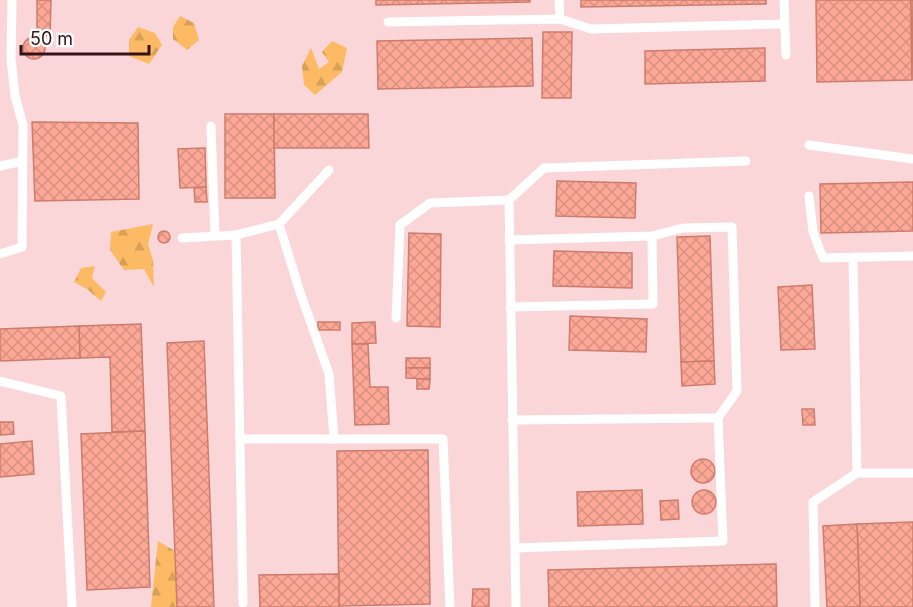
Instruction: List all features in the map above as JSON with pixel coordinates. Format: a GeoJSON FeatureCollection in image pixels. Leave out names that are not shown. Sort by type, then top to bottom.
{"type":"FeatureCollection","features":[{"type":"Feature","properties":{"kind":"lane"},"geometry":{"type":"LineString","coordinates":[[0,254],[22,247],[23,125],[15,96],[11,59],[12,0]]}},
{"type":"Feature","properties":{"kind":"lane"},"geometry":{"type":"LineString","coordinates":[[559,0],[560,19]]}},
{"type":"Feature","properties":{"kind":"lane"},"geometry":{"type":"LineString","coordinates":[[784,0],[786,55]]}},
{"type":"Feature","properties":{"kind":"lane"},"geometry":{"type":"LineString","coordinates":[[388,21],[560,19],[591,29],[784,24]]}},
{"type":"Feature","properties":{"kind":"lane"},"geometry":{"type":"LineString","coordinates":[[211,126],[215,236]]}},
{"type":"Feature","properties":{"kind":"lane"},"geometry":{"type":"LineString","coordinates":[[809,145],[913,159]]}},
{"type":"Feature","properties":{"kind":"lane"},"geometry":{"type":"LineString","coordinates":[[0,166],[23,161]]}},
{"type":"Feature","properties":{"kind":"lane"},"geometry":{"type":"LineString","coordinates":[[396,318],[400,225],[430,203],[509,200],[544,168],[746,161]]}},
{"type":"Feature","properties":{"kind":"lane"},"geometry":{"type":"LineString","coordinates":[[182,238],[236,235],[279,224],[329,171]]}},
{"type":"Feature","properties":{"kind":"lane"},"geometry":{"type":"LineString","coordinates":[[809,196],[813,232],[823,258],[913,256]]}},
{"type":"Feature","properties":{"kind":"lane"},"geometry":{"type":"LineString","coordinates":[[509,200],[516,607]]}},
{"type":"Feature","properties":{"kind":"lane"},"geometry":{"type":"LineString","coordinates":[[279,224],[329,374],[334,439]]}},
{"type":"Feature","properties":{"kind":"lane"},"geometry":{"type":"LineString","coordinates":[[509,240],[652,236],[683,228],[732,227],[737,391],[718,418],[723,541],[514,548]]}},
{"type":"Feature","properties":{"kind":"lane"},"geometry":{"type":"LineString","coordinates":[[236,235],[243,603]]}},
{"type":"Feature","properties":{"kind":"lane"},"geometry":{"type":"LineString","coordinates":[[510,307],[653,304],[652,236]]}},
{"type":"Feature","properties":{"kind":"lane"},"geometry":{"type":"LineString","coordinates":[[853,257],[857,473]]}},
{"type":"Feature","properties":{"kind":"lane"},"geometry":{"type":"LineString","coordinates":[[0,381],[61,396],[72,607]]}},
{"type":"Feature","properties":{"kind":"lane"},"geometry":{"type":"LineString","coordinates":[[512,420],[718,418]]}},
{"type":"Feature","properties":{"kind":"lane"},"geometry":{"type":"LineString","coordinates":[[240,439],[443,439],[450,607]]}},
{"type":"Feature","properties":{"kind":"lane"},"geometry":{"type":"LineString","coordinates":[[815,607],[813,502],[857,473],[913,473]]}},
{"type":"Feature","properties":{"kind":"green space"},"geometry":{"type":"Polygon","coordinates":[[[180,16],[194,23],[199,40],[187,50],[173,39],[173,27],[180,16]]]}},
{"type":"Feature","properties":{"kind":"green space"},"geometry":{"type":"Polygon","coordinates":[[[138,27],[155,33],[162,45],[149,64],[129,56],[129,40],[138,27]]]}},
{"type":"Feature","properties":{"kind":"green space"},"geometry":{"type":"Polygon","coordinates":[[[332,41],[347,48],[342,72],[315,95],[304,85],[302,66],[311,48],[319,69],[329,62],[322,52],[332,41]]]}},
{"type":"Feature","properties":{"kind":"green space"},"geometry":{"type":"Polygon","coordinates":[[[153,224],[148,244],[153,260],[154,287],[144,269],[124,270],[110,250],[111,232],[153,224]]]}},
{"type":"Feature","properties":{"kind":"green space"},"geometry":{"type":"Polygon","coordinates":[[[95,266],[92,278],[106,292],[101,301],[74,282],[81,268],[95,266]]]}},
{"type":"Feature","properties":{"kind":"green space"},"geometry":{"type":"Polygon","coordinates":[[[158,541],[175,551],[177,607],[151,607],[158,541]]]}},
{"type":"Feature","properties":{"kind":"building"},"geometry":{"type":"Polygon","coordinates":[[[37,0],[51,0],[50,36],[37,36],[37,0]]]}},
{"type":"Feature","properties":{"kind":"building"},"geometry":{"type":"Polygon","coordinates":[[[376,0],[530,0],[530,2],[376,5],[376,0]]]}},
{"type":"Feature","properties":{"kind":"building"},"geometry":{"type":"Polygon","coordinates":[[[581,0],[766,0],[766,4],[581,7],[581,0]]]}},
{"type":"Feature","properties":{"kind":"building"},"geometry":{"type":"Polygon","coordinates":[[[816,0],[911,0],[912,80],[817,82],[816,0]]]}},
{"type":"Feature","properties":{"kind":"building"},"geometry":{"type":"Polygon","coordinates":[[[911,0],[913,0],[912,80],[911,0]]]}},
{"type":"Feature","properties":{"kind":"building"},"geometry":{"type":"Polygon","coordinates":[[[543,32],[572,32],[571,98],[542,98],[543,32]]]}},
{"type":"Feature","properties":{"kind":"building"},"geometry":{"type":"Polygon","coordinates":[[[34,37],[42,40],[45,48],[42,56],[34,59],[26,56],[23,48],[26,40],[34,37]]]}},
{"type":"Feature","properties":{"kind":"building"},"geometry":{"type":"Polygon","coordinates":[[[532,38],[533,86],[378,89],[377,41],[532,38]]]}},
{"type":"Feature","properties":{"kind":"building"},"geometry":{"type":"Polygon","coordinates":[[[765,48],[765,81],[645,84],[645,51],[765,48]]]}},
{"type":"Feature","properties":{"kind":"building"},"geometry":{"type":"Polygon","coordinates":[[[225,114],[274,114],[275,198],[225,198],[225,114]]]}},
{"type":"Feature","properties":{"kind":"building"},"geometry":{"type":"Polygon","coordinates":[[[274,114],[368,114],[369,148],[274,148],[274,114]]]}},
{"type":"Feature","properties":{"kind":"building"},"geometry":{"type":"Polygon","coordinates":[[[32,122],[138,123],[139,199],[35,201],[32,122]]]}},
{"type":"Feature","properties":{"kind":"building"},"geometry":{"type":"Polygon","coordinates":[[[205,148],[206,187],[180,188],[178,149],[205,148]]]}},
{"type":"Feature","properties":{"kind":"building"},"geometry":{"type":"Polygon","coordinates":[[[557,181],[636,183],[635,218],[556,216],[557,181]]]}},
{"type":"Feature","properties":{"kind":"building"},"geometry":{"type":"Polygon","coordinates":[[[913,182],[913,231],[821,233],[820,184],[913,182]]]}},
{"type":"Feature","properties":{"kind":"building"},"geometry":{"type":"Polygon","coordinates":[[[206,187],[207,202],[195,202],[194,188],[206,187]]]}},
{"type":"Feature","properties":{"kind":"building"},"geometry":{"type":"Polygon","coordinates":[[[164,231],[170,237],[164,243],[158,237],[164,231]]]}},
{"type":"Feature","properties":{"kind":"building"},"geometry":{"type":"Polygon","coordinates":[[[409,233],[441,234],[440,327],[407,326],[409,233]]]}},
{"type":"Feature","properties":{"kind":"building"},"geometry":{"type":"Polygon","coordinates":[[[710,236],[714,361],[681,362],[677,237],[710,236]]]}},
{"type":"Feature","properties":{"kind":"building"},"geometry":{"type":"Polygon","coordinates":[[[554,251],[632,253],[632,288],[553,286],[554,251]]]}},
{"type":"Feature","properties":{"kind":"building"},"geometry":{"type":"Polygon","coordinates":[[[812,285],[815,349],[781,350],[778,287],[812,285]]]}},
{"type":"Feature","properties":{"kind":"building"},"geometry":{"type":"Polygon","coordinates":[[[570,316],[647,319],[646,352],[569,350],[570,316]]]}},
{"type":"Feature","properties":{"kind":"building"},"geometry":{"type":"Polygon","coordinates":[[[318,322],[340,322],[340,330],[318,330],[318,322]]]}},
{"type":"Feature","properties":{"kind":"building"},"geometry":{"type":"Polygon","coordinates":[[[375,322],[376,343],[352,344],[352,323],[375,322]]]}},
{"type":"Feature","properties":{"kind":"building"},"geometry":{"type":"Polygon","coordinates":[[[141,324],[145,431],[112,432],[110,357],[80,358],[79,326],[141,324]]]}},
{"type":"Feature","properties":{"kind":"building"},"geometry":{"type":"Polygon","coordinates":[[[79,326],[80,358],[0,361],[0,329],[79,326]]]}},
{"type":"Feature","properties":{"kind":"building"},"geometry":{"type":"Polygon","coordinates":[[[204,341],[214,607],[177,607],[167,343],[204,341]]]}},
{"type":"Feature","properties":{"kind":"building"},"geometry":{"type":"Polygon","coordinates":[[[352,344],[368,344],[370,387],[388,387],[389,424],[355,425],[352,344]]]}},
{"type":"Feature","properties":{"kind":"building"},"geometry":{"type":"Polygon","coordinates":[[[406,358],[430,358],[430,368],[406,368],[406,358]]]}},
{"type":"Feature","properties":{"kind":"building"},"geometry":{"type":"Polygon","coordinates":[[[714,361],[715,384],[682,386],[681,362],[714,361]]]}},
{"type":"Feature","properties":{"kind":"building"},"geometry":{"type":"Polygon","coordinates":[[[406,368],[430,368],[430,379],[406,378],[406,368]]]}},
{"type":"Feature","properties":{"kind":"building"},"geometry":{"type":"Polygon","coordinates":[[[417,379],[430,379],[429,389],[417,389],[417,379]]]}},
{"type":"Feature","properties":{"kind":"building"},"geometry":{"type":"Polygon","coordinates":[[[802,409],[814,409],[815,425],[803,425],[802,409]]]}},
{"type":"Feature","properties":{"kind":"building"},"geometry":{"type":"Polygon","coordinates":[[[0,422],[13,422],[14,434],[0,435],[0,422]]]}},
{"type":"Feature","properties":{"kind":"building"},"geometry":{"type":"Polygon","coordinates":[[[145,431],[150,587],[87,590],[81,434],[145,431]]]}},
{"type":"Feature","properties":{"kind":"building"},"geometry":{"type":"Polygon","coordinates":[[[32,441],[34,474],[0,477],[0,444],[32,441]]]}},
{"type":"Feature","properties":{"kind":"building"},"geometry":{"type":"Polygon","coordinates":[[[428,450],[430,604],[339,606],[337,451],[428,450]]]}},
{"type":"Feature","properties":{"kind":"building"},"geometry":{"type":"Polygon","coordinates":[[[703,459],[712,462],[715,471],[712,480],[703,483],[694,480],[691,471],[694,462],[703,459]]]}},
{"type":"Feature","properties":{"kind":"building"},"geometry":{"type":"Polygon","coordinates":[[[642,490],[643,524],[578,526],[577,492],[642,490]]]}},
{"type":"Feature","properties":{"kind":"building"},"geometry":{"type":"Polygon","coordinates":[[[704,490],[713,493],[716,502],[713,511],[704,514],[695,511],[692,502],[695,493],[704,490]]]}},
{"type":"Feature","properties":{"kind":"building"},"geometry":{"type":"Polygon","coordinates":[[[678,500],[679,519],[661,520],[660,501],[678,500]]]}},
{"type":"Feature","properties":{"kind":"building"},"geometry":{"type":"Polygon","coordinates":[[[913,522],[913,607],[860,607],[857,524],[913,522]]]}},
{"type":"Feature","properties":{"kind":"building"},"geometry":{"type":"Polygon","coordinates":[[[857,524],[860,607],[827,607],[823,526],[857,524]]]}},
{"type":"Feature","properties":{"kind":"building"},"geometry":{"type":"Polygon","coordinates":[[[776,564],[777,607],[549,607],[548,570],[776,564]]]}},
{"type":"Feature","properties":{"kind":"building"},"geometry":{"type":"Polygon","coordinates":[[[339,574],[339,607],[260,607],[259,575],[339,574]]]}},
{"type":"Feature","properties":{"kind":"building"},"geometry":{"type":"Polygon","coordinates":[[[473,589],[489,589],[489,607],[472,607],[473,589]]]}}]}
